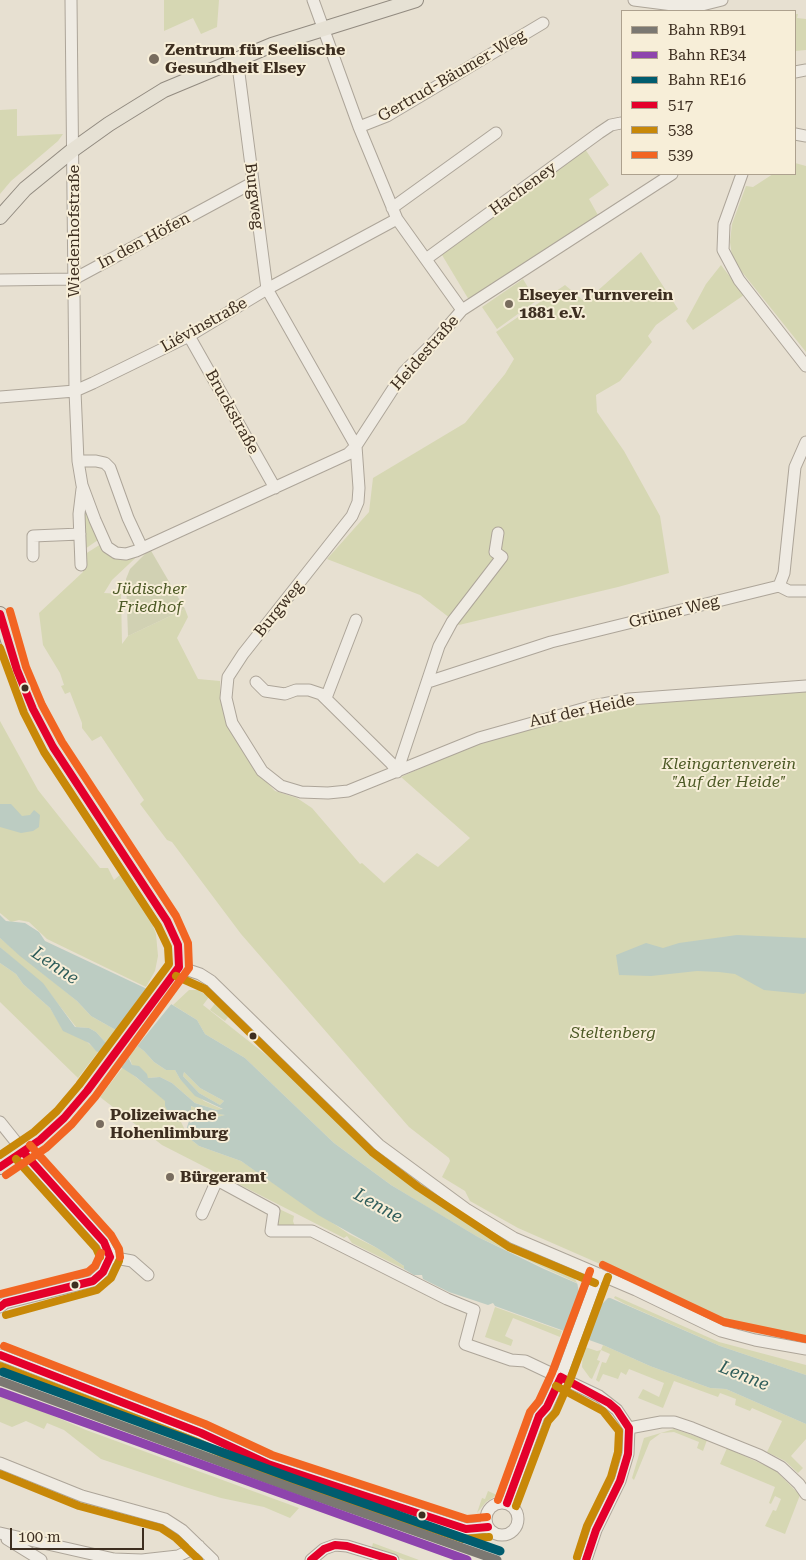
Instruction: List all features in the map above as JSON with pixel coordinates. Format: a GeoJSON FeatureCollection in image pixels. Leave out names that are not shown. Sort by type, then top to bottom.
{"type":"FeatureCollection","features":[{"type":"Feature","properties":{"kind":"main road"},"geometry":{"type":"LineString","coordinates":[[0,217],[25,189],[74,149],[101,129],[164,90],[237,58],[323,28],[416,0]]}},
{"type":"Feature","properties":{"kind":"main road"},"geometry":{"type":"LineString","coordinates":[[0,614],[17,670],[33,709],[53,747],[167,920],[178,944],[179,967],[172,979],[87,1091],[54,1128],[24,1152],[0,1167]]}},
{"type":"Feature","properties":{"kind":"street","name":"Wiedenhofstraße"},"geometry":{"type":"LineString","coordinates":[[70,0],[74,149],[75,391],[78,461],[82,485],[81,565]]}},
{"type":"Feature","properties":{"kind":"street"},"geometry":{"type":"LineString","coordinates":[[313,0],[359,126],[397,219],[462,310]]}},
{"type":"Feature","properties":{"kind":"street"},"geometry":{"type":"LineString","coordinates":[[634,0],[673,5],[702,5],[722,0]]}},
{"type":"Feature","properties":{"kind":"street","name":"Gertrud-Bäumer-Weg"},"geometry":{"type":"LineString","coordinates":[[359,126],[387,116],[543,23]]}},
{"type":"Feature","properties":{"kind":"street","name":"Burgweg"},"geometry":{"type":"LineString","coordinates":[[237,58],[267,289],[356,446],[359,488],[358,502],[352,516],[238,661],[228,677],[226,698],[232,723],[262,771],[281,786],[304,793],[328,794],[348,791],[397,772]]}},
{"type":"Feature","properties":{"kind":"street","name":"Hacheney"},"geometry":{"type":"LineString","coordinates":[[426,259],[611,125],[621,122]]}},
{"type":"Feature","properties":{"kind":"street"},"geometry":{"type":"LineString","coordinates":[[392,208],[496,133]]}},
{"type":"Feature","properties":{"kind":"street","name":"Heidestraße"},"geometry":{"type":"LineString","coordinates":[[130,554],[348,454],[356,446],[404,372],[436,340],[462,310],[670,175]]}},
{"type":"Feature","properties":{"kind":"street"},"geometry":{"type":"LineString","coordinates":[[742,175],[723,232],[725,256],[739,280],[806,366]]}},
{"type":"Feature","properties":{"kind":"street","name":"In den Höfen"},"geometry":{"type":"LineString","coordinates":[[0,280],[74,279],[252,183]]}},
{"type":"Feature","properties":{"kind":"street","name":"Liévinstraße"},"geometry":{"type":"LineString","coordinates":[[0,397],[75,391],[189,336],[267,289],[397,219]]}},
{"type":"Feature","properties":{"kind":"street","name":"Bruckstraße"},"geometry":{"type":"LineString","coordinates":[[189,336],[275,488]]}},
{"type":"Feature","properties":{"kind":"street"},"geometry":{"type":"LineString","coordinates":[[806,442],[795,467],[784,573],[779,586],[789,591],[806,591]]}},
{"type":"Feature","properties":{"kind":"street"},"geometry":{"type":"LineString","coordinates":[[78,461],[96,461],[110,468],[128,518],[142,548]]}},
{"type":"Feature","properties":{"kind":"street","name":"Wiedenhofstraße"},"geometry":{"type":"LineString","coordinates":[[82,485],[107,547],[121,554],[130,554]]}},
{"type":"Feature","properties":{"kind":"street"},"geometry":{"type":"LineString","coordinates":[[397,772],[439,646],[452,622],[502,557],[495,552],[498,533]]}},
{"type":"Feature","properties":{"kind":"street"},"geometry":{"type":"LineString","coordinates":[[33,556],[33,536],[80,534]]}},
{"type":"Feature","properties":{"kind":"street","name":"Grüner Weg"},"geometry":{"type":"LineString","coordinates":[[428,682],[551,642],[779,586]]}},
{"type":"Feature","properties":{"kind":"street"},"geometry":{"type":"LineString","coordinates":[[326,698],[356,620]]}},
{"type":"Feature","properties":{"kind":"street"},"geometry":{"type":"LineString","coordinates":[[256,682],[265,691],[285,694],[296,690],[316,691],[326,698],[391,763],[397,772]]}},
{"type":"Feature","properties":{"kind":"street","name":"Auf der Heide"},"geometry":{"type":"LineString","coordinates":[[397,772],[479,738],[593,706],[629,699],[806,686]]}},
{"type":"Feature","properties":{"kind":"street"},"geometry":{"type":"LineString","coordinates":[[179,967],[200,974],[211,981],[379,1145],[424,1180],[514,1238],[597,1278],[722,1331],[755,1340],[806,1349]]}},
{"type":"Feature","properties":{"kind":"street"},"geometry":{"type":"LineString","coordinates":[[0,1122],[24,1152],[101,1238],[110,1253],[103,1272],[93,1281],[5,1303],[0,1306]]}},
{"type":"Feature","properties":{"kind":"street"},"geometry":{"type":"LineString","coordinates":[[202,1214],[217,1180],[274,1211],[271,1231],[312,1231],[447,1299],[474,1310],[465,1344],[511,1360],[525,1361],[609,1403],[618,1410],[628,1428],[628,1454],[620,1481],[596,1530],[586,1560]]}},
{"type":"Feature","properties":{"kind":"street"},"geometry":{"type":"LineString","coordinates":[[110,1257],[132,1261],[148,1275]]}},
{"type":"Feature","properties":{"kind":"street"},"geometry":{"type":"LineString","coordinates":[[507,1503],[539,1416],[547,1407],[561,1378],[597,1278]]}},
{"type":"Feature","properties":{"kind":"street"},"geometry":{"type":"LineString","coordinates":[[0,1355],[201,1433],[268,1464],[466,1529],[488,1527]]}},
{"type":"Feature","properties":{"kind":"street"},"geometry":{"type":"LineString","coordinates":[[628,1428],[661,1422],[674,1422],[692,1428],[759,1455],[781,1467],[799,1484],[806,1494]]}},
{"type":"Feature","properties":{"kind":"street"},"geometry":{"type":"LineString","coordinates":[[0,1463],[82,1496],[166,1519],[182,1530],[213,1560]]}},
{"type":"Feature","properties":{"kind":"street"},"geometry":{"type":"LineString","coordinates":[[507,1503],[518,1513],[516,1528],[512,1532],[502,1536],[491,1531],[488,1527],[486,1516],[488,1511],[496,1504],[507,1503]]}},
{"type":"Feature","properties":{"kind":"street"},"geometry":{"type":"LineString","coordinates":[[3,1534],[97,1558],[153,1559],[178,1556],[199,1546]]}},
{"type":"Feature","properties":{"kind":"street"},"geometry":{"type":"LineString","coordinates":[[3,1534],[7,1539],[41,1560]]}},
{"type":"Feature","properties":{"kind":"street"},"geometry":{"type":"LineString","coordinates":[[311,1560],[328,1547],[340,1545],[393,1560]]}},
{"type":"Feature","properties":{"kind":"green space"},"geometry":{"type":"Polygon","coordinates":[[[164,0],[219,0],[217,27],[201,34],[193,18],[164,31],[164,0]]]}},
{"type":"Feature","properties":{"kind":"green space"},"geometry":{"type":"Polygon","coordinates":[[[796,14],[798,14],[797,18],[806,19],[806,50],[796,51],[796,14]]]}},
{"type":"Feature","properties":{"kind":"green space"},"geometry":{"type":"Polygon","coordinates":[[[17,109],[17,136],[63,134],[58,141],[11,181],[0,194],[0,110],[17,109]]]}},
{"type":"Feature","properties":{"kind":"green space"},"geometry":{"type":"Polygon","coordinates":[[[585,149],[609,185],[589,199],[599,217],[469,300],[442,255],[585,149]]]}},
{"type":"Feature","properties":{"kind":"green space"},"geometry":{"type":"Polygon","coordinates":[[[796,163],[806,166],[806,352],[738,267],[732,256],[730,242],[732,224],[746,186],[753,187],[771,175],[796,175],[796,163]]]}},
{"type":"Feature","properties":{"kind":"green space"},"geometry":{"type":"Polygon","coordinates":[[[641,252],[678,309],[656,325],[648,336],[652,342],[620,381],[596,395],[597,412],[624,451],[660,516],[669,573],[459,625],[420,595],[327,559],[369,512],[373,478],[465,423],[505,374],[514,359],[496,332],[565,285],[585,302],[641,252]]]}},
{"type":"Feature","properties":{"kind":"green space"},"geometry":{"type":"Polygon","coordinates":[[[721,265],[744,295],[693,330],[686,321],[706,284],[721,265]]]}},
{"type":"Feature","properties":{"kind":"green space","name":"Elseyer Turnverein 1881 e.V."},"geometry":{"type":"Polygon","coordinates":[[[523,279],[536,301],[497,329],[482,307],[523,279]]]}},
{"type":"Feature","properties":{"kind":"green space"},"geometry":{"type":"Polygon","coordinates":[[[83,505],[98,540],[82,551],[83,505]]]}},
{"type":"Feature","properties":{"kind":"green space","name":"Steltenberg"},"geometry":{"type":"Polygon","coordinates":[[[101,544],[107,552],[146,548],[112,580],[104,593],[121,594],[122,644],[128,636],[185,609],[188,617],[177,638],[198,679],[220,681],[220,698],[227,724],[258,773],[275,791],[297,798],[312,808],[360,864],[362,863],[384,883],[417,853],[438,867],[470,838],[401,777],[472,746],[581,714],[657,701],[806,692],[806,1341],[734,1327],[607,1267],[518,1228],[470,1201],[465,1191],[442,1177],[450,1161],[449,1158],[409,1127],[241,934],[172,842],[167,840],[140,804],[144,800],[101,736],[92,741],[82,728],[82,723],[70,692],[65,694],[61,686],[64,685],[60,673],[43,645],[39,613],[83,572],[82,556],[101,544]]]}},
{"type":"Feature","properties":{"kind":"green space","name":"Jüdischer Friedhof"},"geometry":{"type":"Polygon","coordinates":[[[150,549],[185,609],[128,636],[126,579],[130,569],[150,549]]]}},
{"type":"Feature","properties":{"kind":"green space"},"geometry":{"type":"Polygon","coordinates":[[[0,721],[38,790],[100,868],[108,868],[114,880],[122,873],[149,915],[156,934],[158,956],[155,971],[146,987],[47,939],[29,922],[19,920],[11,922],[0,913],[0,721]]]}},
{"type":"Feature","properties":{"kind":"green space"},"geometry":{"type":"Polygon","coordinates":[[[0,938],[77,1001],[91,1016],[114,1029],[166,1070],[175,1070],[180,1079],[204,1101],[224,1110],[217,1110],[195,1103],[172,1083],[160,1077],[148,1078],[132,1065],[130,1059],[106,1043],[96,1032],[89,1028],[76,1027],[45,987],[0,947],[0,938]]]}},
{"type":"Feature","properties":{"kind":"green space"},"geometry":{"type":"Polygon","coordinates":[[[0,963],[16,974],[23,984],[50,1008],[64,1031],[85,1040],[98,1052],[78,1078],[0,1002],[0,963]]]}},
{"type":"Feature","properties":{"kind":"green space"},"geometry":{"type":"Polygon","coordinates":[[[189,990],[198,990],[209,997],[203,1005],[308,1088],[365,1144],[397,1171],[502,1240],[573,1275],[577,1283],[478,1237],[391,1185],[334,1143],[245,1058],[205,1034],[197,1020],[173,1005],[189,990]]]}},
{"type":"Feature","properties":{"kind":"green space"},"geometry":{"type":"Polygon","coordinates":[[[216,1002],[225,1010],[228,1017],[225,1021],[210,1010],[216,1002]]]}},
{"type":"Feature","properties":{"kind":"green space"},"geometry":{"type":"Polygon","coordinates":[[[123,1067],[166,1101],[168,1114],[172,1120],[181,1122],[189,1138],[199,1146],[241,1161],[349,1234],[377,1248],[404,1266],[404,1269],[352,1243],[347,1236],[344,1238],[162,1145],[100,1097],[123,1067]]]}},
{"type":"Feature","properties":{"kind":"green space"},"geometry":{"type":"Polygon","coordinates":[[[184,1072],[200,1088],[224,1101],[220,1105],[199,1093],[183,1076],[184,1072]]]}},
{"type":"Feature","properties":{"kind":"green space"},"geometry":{"type":"Polygon","coordinates":[[[191,1106],[206,1112],[226,1115],[213,1118],[197,1115],[191,1110],[191,1106]]]}},
{"type":"Feature","properties":{"kind":"green space"},"geometry":{"type":"Polygon","coordinates":[[[277,1208],[294,1216],[295,1227],[277,1226],[277,1208]]]}},
{"type":"Feature","properties":{"kind":"green space"},"geometry":{"type":"Polygon","coordinates":[[[615,1296],[719,1342],[806,1365],[806,1375],[720,1346],[625,1304],[614,1298],[615,1296]]]}},
{"type":"Feature","properties":{"kind":"green space"},"geometry":{"type":"Polygon","coordinates":[[[495,1307],[562,1331],[560,1337],[513,1318],[505,1336],[513,1340],[511,1346],[485,1337],[495,1307]]]}},
{"type":"Feature","properties":{"kind":"green space"},"geometry":{"type":"Polygon","coordinates":[[[603,1345],[650,1366],[710,1388],[726,1389],[806,1424],[806,1439],[791,1456],[803,1468],[798,1473],[785,1461],[767,1452],[782,1421],[752,1408],[750,1411],[735,1405],[736,1399],[720,1393],[718,1397],[674,1381],[663,1408],[638,1398],[643,1389],[659,1397],[664,1383],[629,1369],[626,1375],[621,1372],[618,1379],[603,1374],[599,1382],[596,1380],[602,1362],[606,1363],[610,1354],[601,1350],[603,1345]]]}},
{"type":"Feature","properties":{"kind":"green space"},"geometry":{"type":"Polygon","coordinates":[[[585,1347],[597,1351],[601,1350],[597,1360],[600,1361],[592,1379],[582,1367],[583,1351],[585,1347]]]}},
{"type":"Feature","properties":{"kind":"green space"},"geometry":{"type":"Polygon","coordinates":[[[0,1365],[18,1374],[215,1450],[253,1471],[0,1375],[0,1365]]]}},
{"type":"Feature","properties":{"kind":"green space"},"geometry":{"type":"Polygon","coordinates":[[[0,1393],[86,1430],[299,1508],[290,1518],[264,1507],[221,1498],[101,1459],[64,1430],[47,1423],[44,1429],[26,1421],[12,1427],[0,1422],[0,1393]]]}},
{"type":"Feature","properties":{"kind":"green space"},"geometry":{"type":"Polygon","coordinates":[[[674,1429],[707,1440],[703,1451],[697,1448],[699,1442],[674,1432],[661,1433],[650,1441],[634,1480],[632,1478],[644,1438],[674,1429]]]}},
{"type":"Feature","properties":{"kind":"green space"},"geometry":{"type":"Polygon","coordinates":[[[727,1448],[775,1470],[800,1495],[785,1534],[765,1526],[773,1510],[776,1511],[781,1499],[775,1496],[771,1504],[769,1503],[775,1487],[720,1464],[727,1448]]]}},
{"type":"Feature","properties":{"kind":"green space"},"geometry":{"type":"Polygon","coordinates":[[[488,1491],[497,1495],[486,1502],[477,1513],[482,1498],[485,1499],[488,1491]]]}},
{"type":"Feature","properties":{"kind":"green space"},"geometry":{"type":"Polygon","coordinates":[[[373,1543],[419,1560],[405,1560],[372,1547],[373,1543]]]}},
{"type":"Feature","properties":{"kind":"water"},"geometry":{"type":"Polygon","coordinates":[[[0,804],[11,804],[22,816],[30,815],[34,810],[40,815],[39,827],[33,831],[21,833],[0,827],[0,804]]]}},
{"type":"Feature","properties":{"kind":"water","name":"Lenne"},"geometry":{"type":"Polygon","coordinates":[[[0,915],[6,921],[25,923],[39,932],[45,941],[145,988],[197,1020],[205,1034],[245,1058],[334,1143],[391,1185],[478,1237],[544,1269],[720,1346],[806,1375],[806,1424],[726,1389],[710,1388],[650,1366],[603,1345],[495,1306],[493,1303],[488,1305],[449,1292],[423,1279],[422,1275],[414,1275],[377,1248],[318,1215],[241,1161],[199,1146],[189,1138],[186,1130],[189,1121],[191,1123],[193,1120],[184,1114],[181,1122],[172,1120],[165,1106],[165,1101],[136,1077],[96,1051],[89,1043],[63,1031],[50,1008],[23,984],[16,974],[0,963],[0,947],[43,983],[75,1027],[89,1028],[96,1032],[106,1043],[128,1057],[132,1065],[139,1066],[147,1074],[148,1078],[160,1077],[172,1083],[195,1103],[217,1110],[223,1109],[195,1096],[180,1079],[175,1070],[166,1070],[114,1029],[91,1016],[77,1001],[0,938],[0,915]],[[184,1072],[183,1076],[199,1093],[220,1105],[224,1101],[200,1088],[184,1072]],[[191,1106],[191,1110],[197,1115],[213,1118],[225,1115],[206,1112],[191,1106]]]}},
{"type":"Feature","properties":{"kind":"water"},"geometry":{"type":"Polygon","coordinates":[[[737,935],[806,938],[806,992],[804,994],[764,990],[735,974],[719,972],[697,971],[651,976],[619,975],[616,955],[646,943],[663,948],[679,943],[737,935]]]}},
{"type":"Feature","properties":{"kind":"pier"},"geometry":{"type":"Polygon","coordinates":[[[148,986],[173,1002],[135,1049],[114,1032],[148,986]]]}},
{"type":"Feature","properties":{"kind":"pier"},"geometry":{"type":"Polygon","coordinates":[[[108,1040],[112,1041],[130,1056],[120,1069],[97,1054],[108,1040]]]}},
{"type":"Feature","properties":{"kind":"pier"},"geometry":{"type":"Polygon","coordinates":[[[577,1281],[616,1296],[608,1298],[602,1304],[587,1342],[563,1333],[579,1294],[577,1281]]]}},
{"type":"Feature","properties":{"kind":"rail line","name":"RE16"},"geometry":{"type":"LineString","coordinates":[[3,1372],[292,1478],[500,1551]]}},
{"type":"Feature","properties":{"kind":"rail line","name":"RB91"},"geometry":{"type":"LineString","coordinates":[[0,1381],[289,1487],[497,1560]]}},
{"type":"Feature","properties":{"kind":"rail line","name":"RE34"},"geometry":{"type":"LineString","coordinates":[[0,1392],[467,1560]]}},
{"type":"Feature","properties":{"kind":"transit line","name":"539"},"geometry":{"type":"LineString","coordinates":[[6,1175],[46,1148],[72,1124],[95,1097],[189,968],[188,943],[176,916],[62,742],[42,705],[26,667],[10,611]]}},
{"type":"Feature","properties":{"kind":"transit line","name":"517"},"geometry":{"type":"LineString","coordinates":[[0,614],[17,670],[33,709],[53,747],[167,921],[178,945],[179,967],[87,1091],[64,1118],[40,1140],[0,1167]]}},
{"type":"Feature","properties":{"kind":"transit line","name":"538"},"geometry":{"type":"LineString","coordinates":[[0,648],[24,713],[44,752],[158,926],[168,947],[169,964],[79,1085],[57,1111],[34,1132],[0,1155]]}},
{"type":"Feature","properties":{"kind":"transit line","name":"538"},"geometry":{"type":"LineString","coordinates":[[176,976],[205,989],[372,1152],[418,1187],[509,1247],[595,1283]]}},
{"type":"Feature","properties":{"kind":"transit line","name":"539"},"geometry":{"type":"LineString","coordinates":[[30,1145],[111,1235],[119,1249],[120,1257]]}},
{"type":"Feature","properties":{"kind":"transit line","name":"517"},"geometry":{"type":"LineString","coordinates":[[23,1152],[104,1242],[110,1257]]}},
{"type":"Feature","properties":{"kind":"transit line","name":"538"},"geometry":{"type":"LineString","coordinates":[[16,1159],[96,1248],[100,1257]]}},
{"type":"Feature","properties":{"kind":"transit line","name":"539"},"geometry":{"type":"LineString","coordinates":[[0,1294],[88,1272],[95,1266],[101,1253]]}},
{"type":"Feature","properties":{"kind":"transit line","name":"517"},"geometry":{"type":"LineString","coordinates":[[0,1307],[5,1303],[93,1281],[103,1272],[110,1257]]}},
{"type":"Feature","properties":{"kind":"transit line","name":"538"},"geometry":{"type":"LineString","coordinates":[[6,1315],[97,1290],[111,1278],[119,1261]]}},
{"type":"Feature","properties":{"kind":"transit line","name":"539"},"geometry":{"type":"LineString","coordinates":[[603,1265],[724,1322],[806,1339]]}},
{"type":"Feature","properties":{"kind":"transit line","name":"539"},"geometry":{"type":"LineString","coordinates":[[498,1500],[530,1412],[539,1401],[552,1373],[590,1271]]}},
{"type":"Feature","properties":{"kind":"transit line","name":"538"},"geometry":{"type":"LineString","coordinates":[[516,1506],[548,1421],[556,1412],[570,1380],[608,1277]]}},
{"type":"Feature","properties":{"kind":"transit line","name":"539"},"geometry":{"type":"LineString","coordinates":[[4,1346],[205,1424],[272,1455],[467,1519],[487,1517]]}},
{"type":"Feature","properties":{"kind":"transit line","name":"517"},"geometry":{"type":"LineString","coordinates":[[0,1355],[201,1433],[268,1464],[466,1529],[488,1527]]}},
{"type":"Feature","properties":{"kind":"transit line","name":"538"},"geometry":{"type":"LineString","coordinates":[[0,1366],[197,1442],[265,1474],[463,1539],[489,1537]]}},
{"type":"Feature","properties":{"kind":"transit line","name":"517"},"geometry":{"type":"LineString","coordinates":[[561,1377],[609,1403],[617,1410],[629,1428],[628,1454],[620,1481],[596,1530],[586,1560]]}},
{"type":"Feature","properties":{"kind":"transit line","name":"517"},"geometry":{"type":"LineString","coordinates":[[507,1503],[539,1416],[547,1407],[561,1377]]}},
{"type":"Feature","properties":{"kind":"transit line","name":"538"},"geometry":{"type":"LineString","coordinates":[[556,1386],[603,1411],[619,1431],[618,1452],[611,1477],[587,1526],[577,1557]]}},
{"type":"Feature","properties":{"kind":"transit line","name":"538"},"geometry":{"type":"LineString","coordinates":[[0,1474],[79,1506],[161,1528],[176,1538],[199,1560]]}},
{"type":"Feature","properties":{"kind":"transit line","name":"517"},"geometry":{"type":"LineString","coordinates":[[311,1560],[324,1549],[335,1545],[347,1546],[393,1560]]}},
{"type":"Feature","properties":{"kind":"place","name":"Zentrum für Seelische Gesundheit Elsey"},"geometry":{"type":"Point","coordinates":[154,59]}},
{"type":"Feature","properties":{"kind":"place","name":"Elseyer Turnverein 1881 e.V."},"geometry":{"type":"Point","coordinates":[509,304]}},
{"type":"Feature","properties":{"kind":"place","name":"Polizeiwache Hohenlimburg"},"geometry":{"type":"Point","coordinates":[100,1124]}},
{"type":"Feature","properties":{"kind":"place","name":"Bürgeramt"},"geometry":{"type":"Point","coordinates":[170,1177]}},
{"type":"Feature","properties":{"kind":"park label","name":"Kleingartenverein \"Auf der Heide\""},"geometry":{"type":"Point","coordinates":[729,773]}}]}
